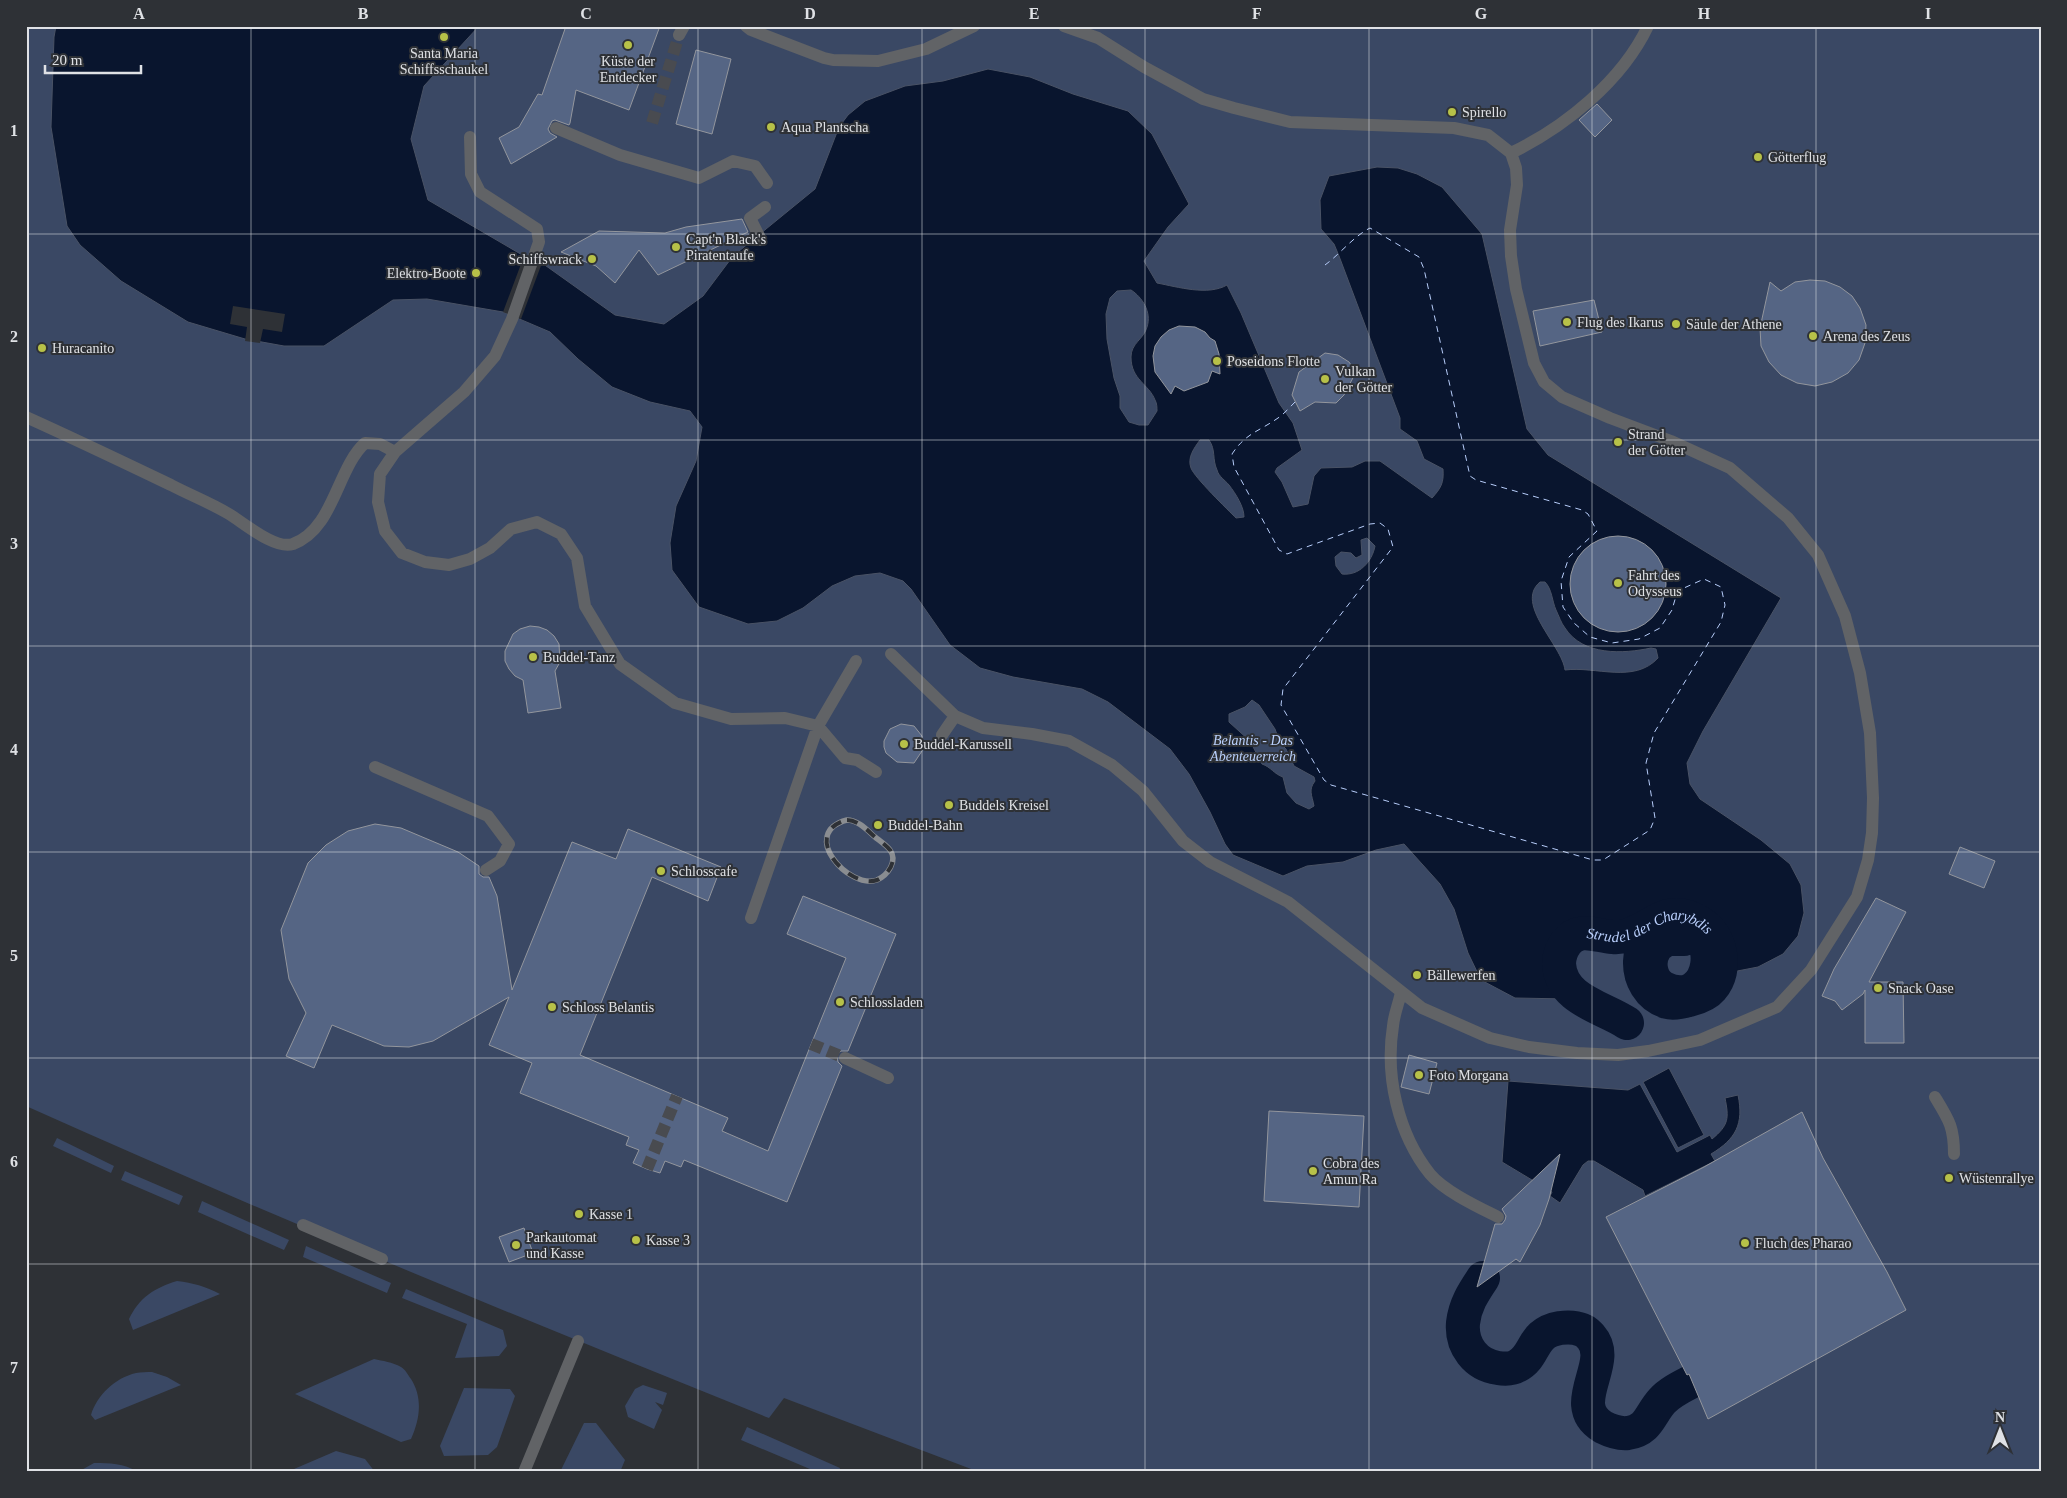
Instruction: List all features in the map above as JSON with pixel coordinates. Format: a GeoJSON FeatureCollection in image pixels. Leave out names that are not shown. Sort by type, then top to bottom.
{"type":"FeatureCollection","features":[{"type":"Feature","properties":{"kind":"street"},"geometry":{"type":"LineString","coordinates":[[746,26],[751,30],[813,55],[833,60],[878,60],[926,49],[974,26]]}},
{"type":"Feature","properties":{"kind":"street"},"geometry":{"type":"LineString","coordinates":[[891,654],[955,716],[983,728],[1069,741],[1112,765],[1143,791],[1183,841],[1210,862],[1288,902],[1334,936],[1422,1008],[1490,1038],[1529,1047],[1577,1053],[1618,1055],[1648,1051],[1700,1040],[1777,1007],[1811,970],[1857,897],[1868,860],[1871,842],[1873,798],[1870,733],[1860,673],[1845,616],[1818,555],[1788,518],[1730,468],[1671,441],[1610,418],[1562,397],[1544,382],[1534,363],[1516,289],[1510,230],[1517,185],[1516,168],[1512,153],[1488,135],[1454,128],[1290,122],[1234,108],[1203,99],[1144,67],[1098,38],[1064,26]]}},
{"type":"Feature","properties":{"kind":"street"},"geometry":{"type":"LineString","coordinates":[[1512,153],[1541,139],[1567,120],[1619,72],[1641,42],[1648,26]]}},
{"type":"Feature","properties":{"kind":"street"},"geometry":{"type":"LineString","coordinates":[[556,128],[620,155],[699,178],[734,161],[754,166],[767,183]]}},
{"type":"Feature","properties":{"kind":"street"},"geometry":{"type":"LineString","coordinates":[[470,137],[471,174],[480,192],[538,230],[540,242],[512,319],[495,356],[464,392],[395,452],[380,474],[378,502],[385,531],[402,553],[425,562],[449,565],[470,559],[484,552],[511,528],[538,522],[561,534],[577,558],[585,606],[620,664],[675,703],[732,719],[785,718],[818,726],[845,758],[857,760],[876,772]]}},
{"type":"Feature","properties":{"kind":"street"},"geometry":{"type":"LineString","coordinates":[[761,240],[750,218],[765,207]]}},
{"type":"Feature","properties":{"kind":"street"},"geometry":{"type":"LineString","coordinates":[[26,417],[107,453],[228,514],[276,543],[292,544],[308,535],[323,517],[336,496],[356,451],[364,443],[380,444],[395,452]]}},
{"type":"Feature","properties":{"kind":"street"},"geometry":{"type":"LineString","coordinates":[[750,918],[818,726],[856,661]]}},
{"type":"Feature","properties":{"kind":"street"},"geometry":{"type":"LineString","coordinates":[[942,735],[955,716]]}},
{"type":"Feature","properties":{"kind":"street"},"geometry":{"type":"LineString","coordinates":[[375,767],[488,816],[509,844],[500,861],[486,870]]}},
{"type":"Feature","properties":{"kind":"street"},"geometry":{"type":"LineString","coordinates":[[1401,992],[1393,1025],[1390,1060],[1394,1095],[1412,1145],[1431,1176],[1460,1198],[1498,1217]]}},
{"type":"Feature","properties":{"kind":"street"},"geometry":{"type":"LineString","coordinates":[[845,1058],[888,1078]]}},
{"type":"Feature","properties":{"kind":"street"},"geometry":{"type":"LineString","coordinates":[[1935,1097],[1954,1134],[1954,1154]]}},
{"type":"Feature","properties":{"kind":"street"},"geometry":{"type":"LineString","coordinates":[[303,1225],[382,1259]]}},
{"type":"Feature","properties":{"kind":"street"},"geometry":{"type":"LineString","coordinates":[[524,1472],[578,1341]]}},
{"type":"Feature","properties":{"kind":"green space","name":"Belantis - Das Abenteuerreich"},"geometry":{"type":"Polygon","coordinates":[[[26,26],[2041,26],[2041,1472],[979,1472],[784,1398],[769,1418],[396,1266],[26,1106],[26,26]]]}},
{"type":"Feature","properties":{"kind":"green space"},"geometry":{"type":"Polygon","coordinates":[[[57,1138],[114,1166],[111,1173],[53,1146],[57,1138]]]}},
{"type":"Feature","properties":{"kind":"green space"},"geometry":{"type":"Polygon","coordinates":[[[125,1171],[183,1196],[179,1205],[121,1180],[125,1171]]]}},
{"type":"Feature","properties":{"kind":"green space"},"geometry":{"type":"Polygon","coordinates":[[[202,1201],[289,1240],[284,1250],[198,1212],[202,1201]]]}},
{"type":"Feature","properties":{"kind":"green space"},"geometry":{"type":"Polygon","coordinates":[[[306,1246],[391,1283],[387,1293],[303,1257],[306,1246]]]}},
{"type":"Feature","properties":{"kind":"green space"},"geometry":{"type":"Polygon","coordinates":[[[177,1281],[199,1285],[220,1294],[133,1330],[129,1319],[137,1305],[154,1291],[177,1281]]]}},
{"type":"Feature","properties":{"kind":"green space"},"geometry":{"type":"Polygon","coordinates":[[[406,1289],[503,1330],[507,1346],[499,1356],[455,1358],[467,1324],[402,1298],[406,1289]]]}},
{"type":"Feature","properties":{"kind":"green space"},"geometry":{"type":"Polygon","coordinates":[[[374,1359],[398,1365],[405,1371],[415,1386],[419,1409],[411,1439],[401,1442],[295,1394],[374,1359]]]}},
{"type":"Feature","properties":{"kind":"green space"},"geometry":{"type":"Polygon","coordinates":[[[152,1372],[167,1377],[181,1385],[95,1420],[91,1415],[102,1394],[114,1383],[128,1375],[152,1372]]]}},
{"type":"Feature","properties":{"kind":"green space"},"geometry":{"type":"Polygon","coordinates":[[[643,1385],[667,1393],[663,1405],[655,1402],[662,1410],[654,1429],[628,1417],[625,1406],[635,1389],[643,1385]]]}},
{"type":"Feature","properties":{"kind":"green space"},"geometry":{"type":"Polygon","coordinates":[[[464,1388],[510,1389],[515,1396],[497,1447],[488,1455],[444,1456],[440,1446],[464,1388]]]}},
{"type":"Feature","properties":{"kind":"green space"},"geometry":{"type":"Polygon","coordinates":[[[584,1423],[596,1423],[625,1460],[620,1472],[560,1472],[584,1423]]]}},
{"type":"Feature","properties":{"kind":"green space"},"geometry":{"type":"Polygon","coordinates":[[[747,1427],[840,1468],[839,1472],[817,1472],[741,1440],[747,1427]]]}},
{"type":"Feature","properties":{"kind":"green space"},"geometry":{"type":"Polygon","coordinates":[[[336,1451],[365,1459],[375,1472],[287,1472],[336,1451]]]}},
{"type":"Feature","properties":{"kind":"green space"},"geometry":{"type":"Polygon","coordinates":[[[94,1463],[122,1465],[138,1472],[78,1472],[94,1463]]]}},
{"type":"Feature","properties":{"kind":"shaded area"},"geometry":{"type":"Polygon","coordinates":[[[56,26],[479,26],[424,86],[411,139],[428,200],[524,256],[542,263],[615,315],[664,324],[703,296],[733,256],[815,189],[839,127],[848,115],[865,101],[905,86],[943,81],[988,69],[1030,77],[1073,94],[1128,111],[1152,134],[1189,204],[1168,227],[1144,261],[1157,283],[1202,290],[1211,290],[1227,285],[1241,313],[1279,403],[1293,423],[1302,450],[1277,468],[1275,472],[1282,482],[1293,507],[1308,504],[1314,476],[1321,468],[1352,467],[1365,461],[1380,461],[1432,498],[1441,485],[1443,469],[1424,459],[1417,441],[1400,429],[1400,418],[1339,256],[1334,244],[1321,229],[1320,200],[1329,176],[1377,167],[1398,168],[1417,174],[1442,187],[1482,234],[1527,429],[1548,455],[1781,598],[1703,731],[1687,763],[1690,784],[1700,799],[1761,840],[1790,864],[1801,885],[1804,913],[1798,936],[1783,954],[1758,967],[1727,973],[1728,962],[1722,937],[1711,923],[1695,913],[1677,909],[1668,910],[1620,929],[1613,929],[1603,925],[1601,928],[1590,925],[1580,926],[1564,936],[1554,953],[1554,975],[1568,999],[1515,998],[1481,980],[1468,953],[1454,909],[1440,884],[1404,844],[1376,850],[1343,862],[1307,866],[1283,876],[1233,855],[1225,844],[1189,774],[1170,749],[1108,702],[1082,689],[1013,677],[980,668],[950,645],[911,589],[903,581],[880,573],[855,576],[832,586],[803,608],[777,621],[748,624],[699,607],[672,570],[670,543],[676,506],[696,461],[702,427],[690,411],[650,402],[612,387],[578,359],[550,332],[503,312],[427,299],[393,300],[324,346],[284,346],[245,339],[188,322],[121,281],[80,245],[67,226],[51,127],[56,26]],[[1131,290],[1117,291],[1110,298],[1106,314],[1107,339],[1114,378],[1120,396],[1120,408],[1129,422],[1148,425],[1157,411],[1156,403],[1134,371],[1131,357],[1133,348],[1147,327],[1147,311],[1139,297],[1131,290]],[[1200,440],[1192,453],[1190,464],[1193,472],[1236,518],[1244,517],[1243,509],[1237,496],[1218,472],[1209,440],[1200,440]],[[1367,538],[1361,540],[1362,555],[1356,558],[1351,553],[1341,552],[1335,557],[1336,566],[1342,574],[1354,573],[1364,567],[1371,557],[1375,546],[1367,538]],[[1540,582],[1533,591],[1536,613],[1562,660],[1565,670],[1626,672],[1648,666],[1658,658],[1656,649],[1651,648],[1616,652],[1604,651],[1582,644],[1564,626],[1545,582],[1540,582]],[[1252,700],[1245,707],[1229,714],[1229,722],[1250,741],[1262,764],[1283,777],[1287,793],[1296,803],[1309,809],[1314,806],[1311,790],[1315,781],[1314,777],[1294,766],[1286,749],[1280,743],[1275,729],[1259,705],[1252,700]]]}},
{"type":"Feature","properties":{"kind":"shaded area"},"geometry":{"type":"Polygon","coordinates":[[[1669,1068],[1704,1135],[1678,1148],[1643,1082],[1669,1068]]]}},
{"type":"Feature","properties":{"kind":"shaded area"},"geometry":{"type":"Polygon","coordinates":[[[1508,1081],[1628,1090],[1640,1084],[1677,1152],[1710,1135],[1712,1139],[1722,1130],[1727,1116],[1725,1098],[1738,1095],[1740,1105],[1739,1122],[1727,1143],[1711,1154],[1715,1161],[1645,1196],[1643,1190],[1594,1161],[1588,1161],[1583,1165],[1560,1203],[1550,1196],[1552,1192],[1502,1162],[1508,1081]]]}},
{"type":"Feature","properties":{"kind":"pier"},"geometry":{"type":"Polygon","coordinates":[[[524,256],[542,263],[521,319],[503,312],[524,256]]]}},
{"type":"Feature","properties":{"kind":"pier"},"geometry":{"type":"Polygon","coordinates":[[[233,306],[285,314],[282,332],[263,329],[260,343],[245,341],[247,327],[230,324],[233,306]]]}},
{"type":"Feature","properties":{"kind":"building"},"geometry":{"type":"Polygon","coordinates":[[[566,26],[660,26],[629,110],[576,90],[569,125],[555,120],[552,121],[548,129],[550,133],[557,137],[511,164],[499,138],[519,127],[538,94],[542,95],[566,26]]]}},
{"type":"Feature","properties":{"kind":"building"},"geometry":{"type":"Polygon","coordinates":[[[696,50],[731,59],[712,134],[676,124],[696,50]]]}},
{"type":"Feature","properties":{"kind":"building"},"geometry":{"type":"Polygon","coordinates":[[[1597,104],[1612,120],[1595,137],[1579,120],[1597,104]]]}},
{"type":"Feature","properties":{"kind":"building","name":"Capt'n Black's Piratentaufe"},"geometry":{"type":"Polygon","coordinates":[[[742,219],[748,232],[658,275],[639,250],[615,283],[596,266],[561,252],[599,231],[665,233],[686,227],[742,219]]]}},
{"type":"Feature","properties":{"kind":"building","name":"Arena des Zeus"},"geometry":{"type":"Polygon","coordinates":[[[1825,281],[1840,287],[1852,296],[1860,308],[1866,325],[1865,343],[1859,360],[1848,373],[1832,382],[1815,386],[1797,383],[1781,375],[1769,362],[1761,346],[1760,328],[1770,282],[1781,291],[1795,282],[1825,281]]]}},
{"type":"Feature","properties":{"kind":"building","name":"Flug des Ikarus"},"geometry":{"type":"Polygon","coordinates":[[[1594,300],[1602,332],[1540,346],[1533,311],[1594,300]]]}},
{"type":"Feature","properties":{"kind":"building"},"geometry":{"type":"Polygon","coordinates":[[[1179,326],[1195,327],[1205,332],[1215,341],[1219,354],[1220,374],[1212,371],[1208,382],[1184,391],[1175,386],[1171,394],[1155,372],[1153,356],[1155,346],[1161,337],[1169,330],[1179,326]]]}},
{"type":"Feature","properties":{"kind":"building","name":"Vulkan der Götter"},"geometry":{"type":"Polygon","coordinates":[[[1325,353],[1338,355],[1349,362],[1356,372],[1344,395],[1336,403],[1315,402],[1300,411],[1292,395],[1299,372],[1325,353]]]}},
{"type":"Feature","properties":{"kind":"building","name":"Fahrt des Odysseus"},"geometry":{"type":"Polygon","coordinates":[[[1618,536],[1636,540],[1652,550],[1662,566],[1666,584],[1662,602],[1652,618],[1636,628],[1618,632],[1600,628],[1584,618],[1574,602],[1570,584],[1574,566],[1584,550],[1600,540],[1618,536]]]}},
{"type":"Feature","properties":{"kind":"building","name":"Buddel-Tanz"},"geometry":{"type":"Polygon","coordinates":[[[530,626],[547,630],[559,644],[560,662],[555,671],[561,708],[528,713],[523,680],[515,676],[505,661],[505,651],[513,634],[520,629],[530,626]]]}},
{"type":"Feature","properties":{"kind":"building","name":"Buddel-Karussell"},"geometry":{"type":"Polygon","coordinates":[[[901,724],[914,726],[922,736],[922,751],[914,763],[897,762],[886,753],[884,747],[884,741],[890,729],[901,724]]]}},
{"type":"Feature","properties":{"kind":"building"},"geometry":{"type":"Polygon","coordinates":[[[375,824],[401,828],[458,852],[479,866],[479,874],[483,877],[489,877],[497,896],[512,990],[572,842],[616,859],[628,829],[721,867],[708,901],[652,877],[580,1055],[728,1118],[722,1131],[768,1151],[846,958],[787,934],[803,896],[896,934],[848,1051],[841,1051],[837,1055],[838,1062],[842,1066],[787,1202],[684,1160],[681,1167],[665,1161],[660,1173],[647,1169],[633,1163],[639,1150],[626,1145],[629,1137],[520,1093],[532,1063],[489,1045],[509,997],[433,1041],[409,1047],[384,1046],[332,1025],[314,1068],[286,1056],[306,1013],[289,979],[281,930],[308,863],[326,845],[348,831],[375,824]]]}},
{"type":"Feature","properties":{"kind":"building"},"geometry":{"type":"Polygon","coordinates":[[[1960,847],[1995,861],[1984,888],[1949,874],[1960,847]]]}},
{"type":"Feature","properties":{"kind":"building"},"geometry":{"type":"Polygon","coordinates":[[[1876,898],[1906,912],[1869,982],[1903,982],[1904,1043],[1865,1043],[1865,990],[1863,994],[1842,1010],[1835,1001],[1822,996],[1834,969],[1876,898]]]}},
{"type":"Feature","properties":{"kind":"building","name":"Foto Morgana"},"geometry":{"type":"Polygon","coordinates":[[[1409,1055],[1437,1063],[1429,1094],[1401,1087],[1409,1055]]]}},
{"type":"Feature","properties":{"kind":"building","name":"Cobra des Amun Ra"},"geometry":{"type":"Polygon","coordinates":[[[1269,1111],[1364,1116],[1359,1207],[1264,1201],[1269,1111]]]}},
{"type":"Feature","properties":{"kind":"building","name":"Fluch des Pharao"},"geometry":{"type":"Polygon","coordinates":[[[1802,1112],[1823,1158],[1887,1272],[1906,1310],[1708,1419],[1689,1374],[1687,1375],[1606,1217],[1704,1167],[1802,1112]]]}},
{"type":"Feature","properties":{"kind":"building"},"geometry":{"type":"Polygon","coordinates":[[[1560,1154],[1549,1199],[1540,1225],[1520,1262],[1516,1259],[1477,1287],[1495,1224],[1502,1224],[1505,1220],[1506,1216],[1502,1209],[1560,1154]]]}},
{"type":"Feature","properties":{"kind":"building","name":"Parkautomat und Kasse"},"geometry":{"type":"Polygon","coordinates":[[[524,1228],[533,1253],[509,1262],[499,1237],[524,1228]]]}},
{"type":"Feature","properties":{"kind":"waterway","name":"Strudel der Charybdis"},"geometry":{"type":"LineString","coordinates":[[1627,1023],[1585,1001],[1567,986],[1559,964],[1559,958],[1566,943],[1572,937],[1586,933],[1609,937],[1625,936],[1670,916],[1680,915],[1702,924],[1709,929],[1718,945],[1721,963],[1717,981],[1702,996],[1675,1003],[1667,1002],[1655,995],[1646,986],[1641,974],[1640,962],[1642,949],[1648,939],[1657,931],[1670,927],[1689,929],[1701,938],[1707,951],[1707,965],[1703,978],[1693,988],[1680,992],[1664,988],[1656,981],[1651,970],[1651,959],[1657,946],[1666,939],[1684,939]]}},
{"type":"Feature","properties":{"kind":"waterway"},"geometry":{"type":"LineString","coordinates":[[1483,1278],[1468,1305],[1463,1323],[1467,1347],[1471,1353],[1477,1359],[1490,1366],[1510,1368],[1523,1362],[1538,1340],[1550,1331],[1569,1327],[1585,1331],[1597,1347],[1597,1359],[1588,1407],[1593,1418],[1603,1427],[1615,1432],[1625,1433],[1640,1429],[1666,1397],[1700,1377]]}},
{"type":"Feature","properties":{"kind":"ferry route"},"geometry":{"type":"LineString","coordinates":[[1295,402],[1280,416],[1242,441],[1232,454],[1234,467],[1279,550],[1287,554],[1370,524],[1380,523],[1388,529],[1393,547],[1283,689],[1281,705],[1324,780],[1331,785],[1593,860],[1603,860],[1650,830],[1655,818],[1646,763],[1654,733],[1721,622],[1725,605],[1721,587],[1704,579],[1684,588],[1676,596],[1672,610],[1660,628],[1639,639],[1612,643],[1590,637],[1574,623],[1563,607],[1561,581],[1569,557],[1597,531],[1588,514],[1582,510],[1476,480],[1470,476],[1424,269],[1419,257],[1370,228],[1325,265]]}},
{"type":"Feature","properties":{"kind":"tunnel"},"geometry":{"type":"LineString","coordinates":[[652,123],[679,35]]}},
{"type":"Feature","properties":{"kind":"tunnel"},"geometry":{"type":"LineString","coordinates":[[811,1044],[845,1058]]}},
{"type":"Feature","properties":{"kind":"tunnel"},"geometry":{"type":"LineString","coordinates":[[647,1169],[677,1096]]}},
{"type":"Feature","properties":{"kind":"railway"},"geometry":{"type":"LineString","coordinates":[[847,820],[862,826],[890,850],[893,859],[891,867],[885,875],[877,880],[866,881],[854,877],[842,869],[833,859],[828,847],[827,836],[833,827],[847,820]]}},
{"type":"Feature","properties":{"kind":"place","name":"Santa Maria Schiffsschaukel"},"geometry":{"type":"Point","coordinates":[444,37]}},
{"type":"Feature","properties":{"kind":"place","name":"Küste der Entdecker"},"geometry":{"type":"Point","coordinates":[628,45]}},
{"type":"Feature","properties":{"kind":"place","name":"Spirello"},"geometry":{"type":"Point","coordinates":[1452,112]}},
{"type":"Feature","properties":{"kind":"place","name":"Aqua Plantscha"},"geometry":{"type":"Point","coordinates":[771,127]}},
{"type":"Feature","properties":{"kind":"place","name":"Götterflug"},"geometry":{"type":"Point","coordinates":[1758,157]}},
{"type":"Feature","properties":{"kind":"place","name":"Capt'n Black's Piratentaufe"},"geometry":{"type":"Point","coordinates":[676,247]}},
{"type":"Feature","properties":{"kind":"place","name":"Schiffswrack"},"geometry":{"type":"Point","coordinates":[592,259]}},
{"type":"Feature","properties":{"kind":"place","name":"Elektro-Boote"},"geometry":{"type":"Point","coordinates":[476,273]}},
{"type":"Feature","properties":{"kind":"place","name":"Flug des Ikarus"},"geometry":{"type":"Point","coordinates":[1567,322]}},
{"type":"Feature","properties":{"kind":"place","name":"Säule der Athene"},"geometry":{"type":"Point","coordinates":[1676,324]}},
{"type":"Feature","properties":{"kind":"place","name":"Arena des Zeus"},"geometry":{"type":"Point","coordinates":[1813,336]}},
{"type":"Feature","properties":{"kind":"place","name":"Huracanito"},"geometry":{"type":"Point","coordinates":[42,348]}},
{"type":"Feature","properties":{"kind":"place","name":"Poseidons Flotte"},"geometry":{"type":"Point","coordinates":[1217,361]}},
{"type":"Feature","properties":{"kind":"place","name":"Vulkan der Götter"},"geometry":{"type":"Point","coordinates":[1325,379]}},
{"type":"Feature","properties":{"kind":"place","name":"Strand der Götter"},"geometry":{"type":"Point","coordinates":[1618,442]}},
{"type":"Feature","properties":{"kind":"place","name":"Fahrt des Odysseus"},"geometry":{"type":"Point","coordinates":[1618,583]}},
{"type":"Feature","properties":{"kind":"place","name":"Buddel-Tanz"},"geometry":{"type":"Point","coordinates":[533,657]}},
{"type":"Feature","properties":{"kind":"place","name":"Buddel-Karussell"},"geometry":{"type":"Point","coordinates":[904,744]}},
{"type":"Feature","properties":{"kind":"place","name":"Buddels Kreisel"},"geometry":{"type":"Point","coordinates":[949,805]}},
{"type":"Feature","properties":{"kind":"place","name":"Buddel-Bahn"},"geometry":{"type":"Point","coordinates":[878,825]}},
{"type":"Feature","properties":{"kind":"place","name":"Schlosscafe"},"geometry":{"type":"Point","coordinates":[661,871]}},
{"type":"Feature","properties":{"kind":"place","name":"Bällewerfen"},"geometry":{"type":"Point","coordinates":[1417,975]}},
{"type":"Feature","properties":{"kind":"place","name":"Snack Oase"},"geometry":{"type":"Point","coordinates":[1878,988]}},
{"type":"Feature","properties":{"kind":"place","name":"Schlossladen"},"geometry":{"type":"Point","coordinates":[840,1002]}},
{"type":"Feature","properties":{"kind":"place","name":"Schloss Belantis"},"geometry":{"type":"Point","coordinates":[552,1007]}},
{"type":"Feature","properties":{"kind":"place","name":"Foto Morgana"},"geometry":{"type":"Point","coordinates":[1419,1075]}},
{"type":"Feature","properties":{"kind":"place","name":"Cobra des Amun Ra"},"geometry":{"type":"Point","coordinates":[1313,1171]}},
{"type":"Feature","properties":{"kind":"place","name":"Wüstenrallye"},"geometry":{"type":"Point","coordinates":[1949,1178]}},
{"type":"Feature","properties":{"kind":"place","name":"Kasse 1"},"geometry":{"type":"Point","coordinates":[579,1214]}},
{"type":"Feature","properties":{"kind":"place","name":"Kasse 3"},"geometry":{"type":"Point","coordinates":[636,1240]}},
{"type":"Feature","properties":{"kind":"place","name":"Fluch des Pharao"},"geometry":{"type":"Point","coordinates":[1745,1243]}},
{"type":"Feature","properties":{"kind":"place","name":"Parkautomat und Kasse"},"geometry":{"type":"Point","coordinates":[516,1245]}}]}
